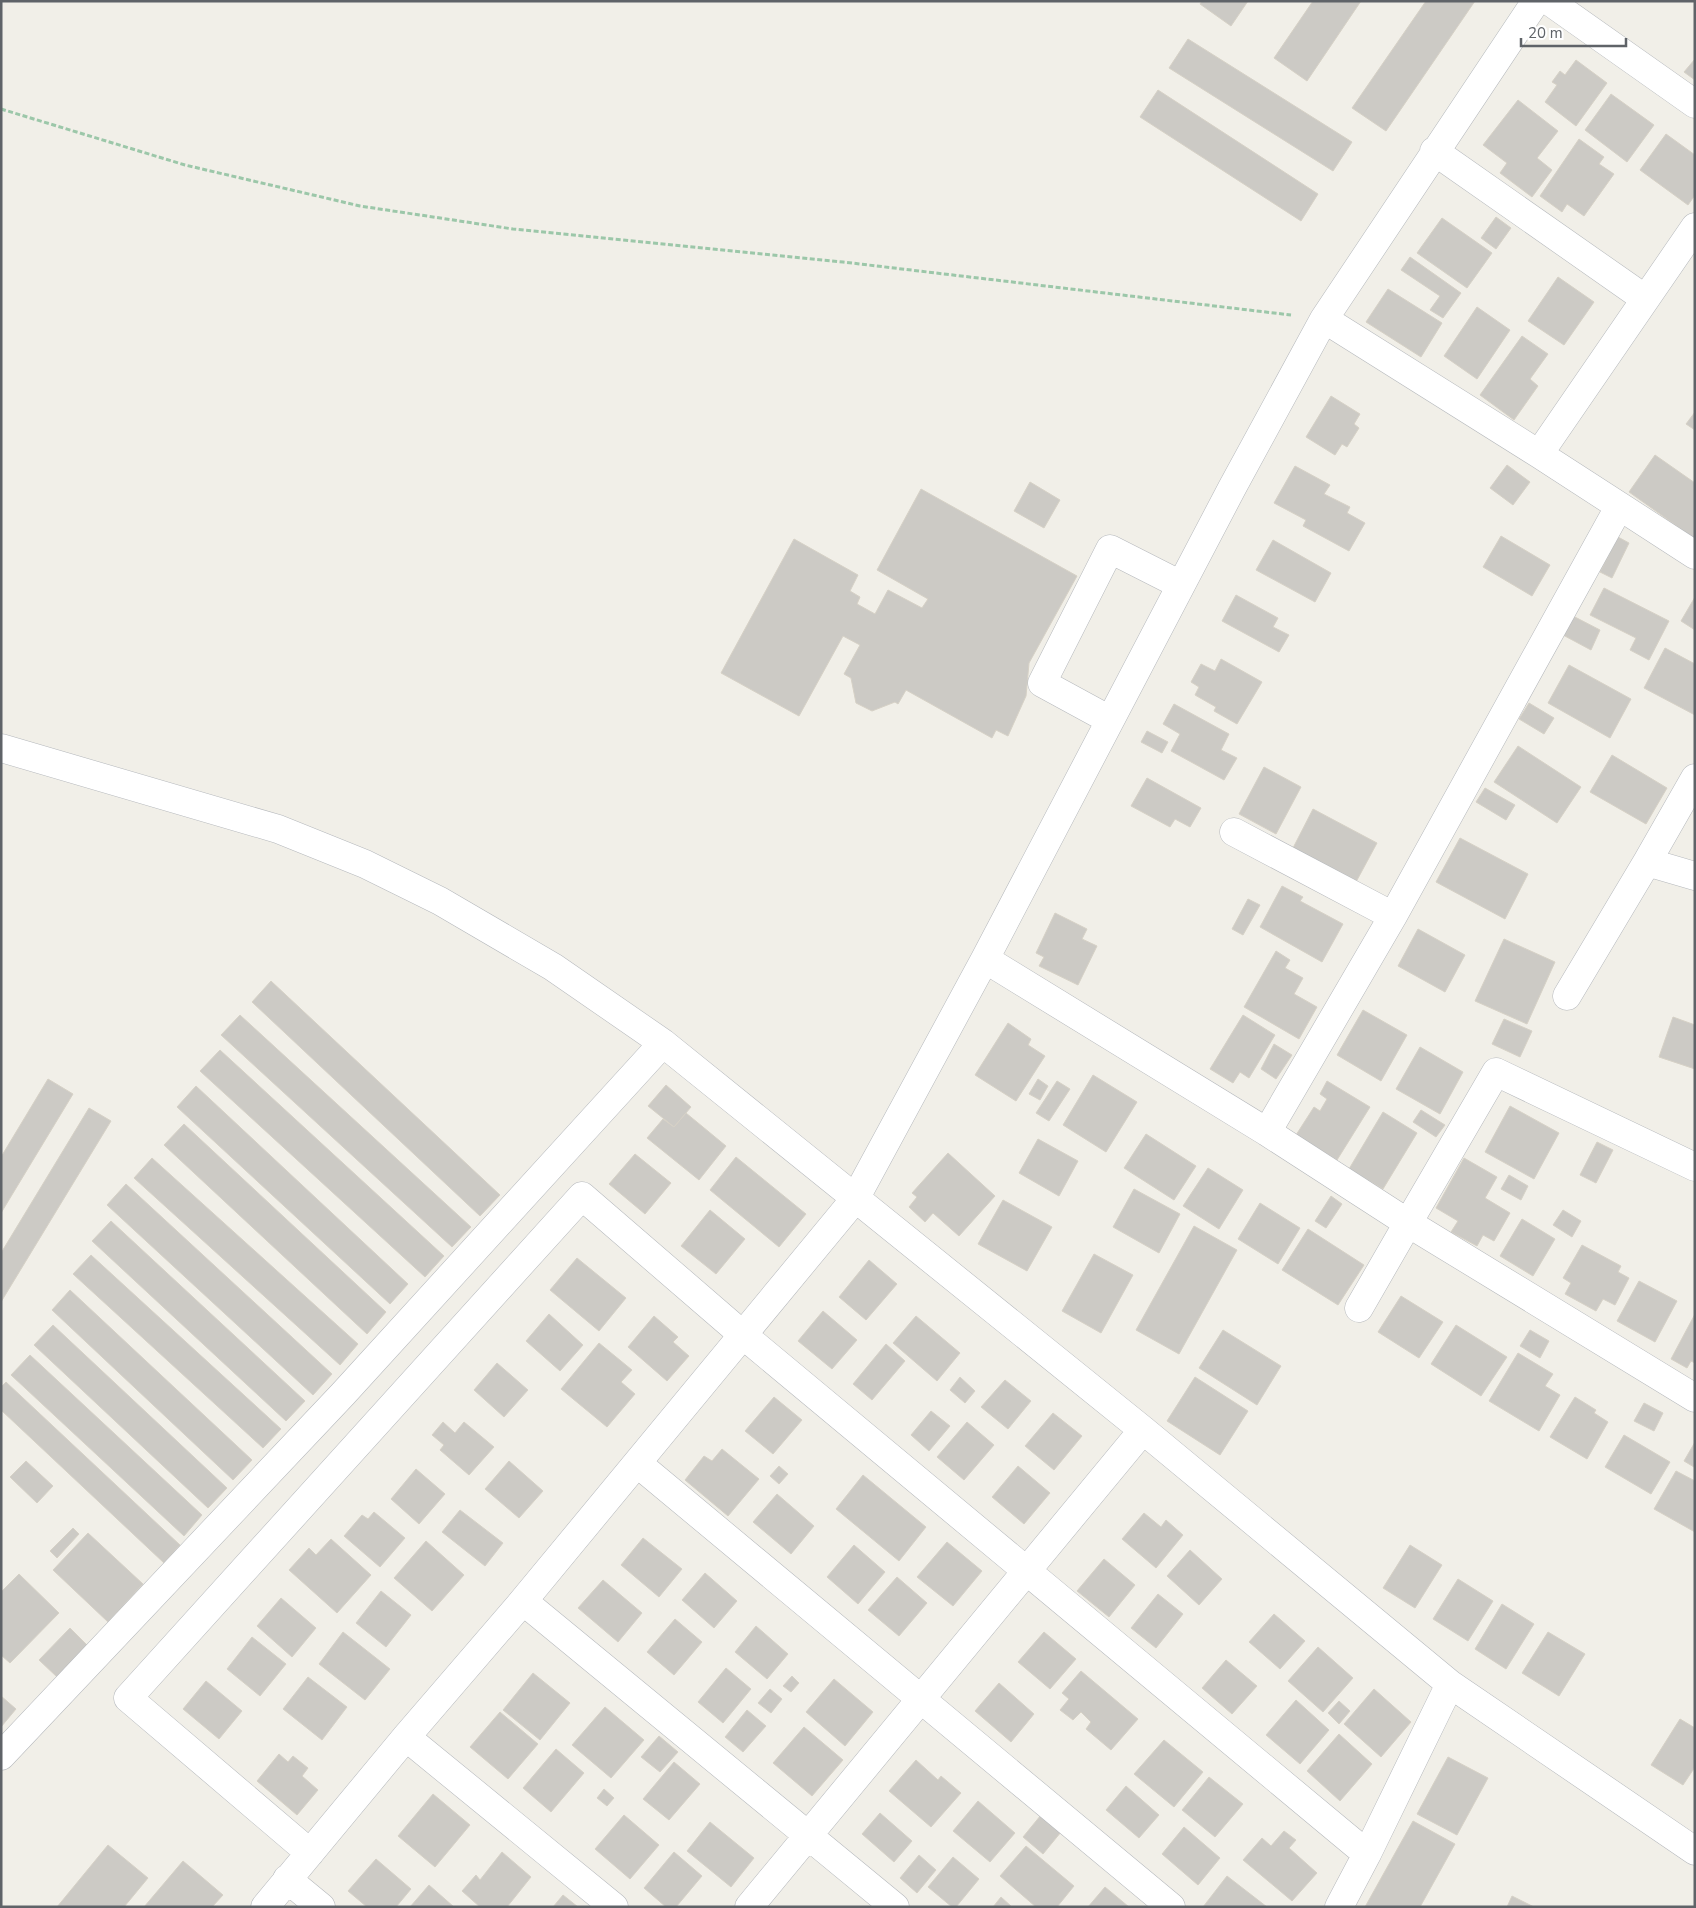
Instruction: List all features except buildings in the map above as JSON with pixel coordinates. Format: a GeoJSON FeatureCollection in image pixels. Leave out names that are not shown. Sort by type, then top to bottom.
{"type":"FeatureCollection","features":[{"type":"Feature","properties":{"kind":"street"},"geometry":{"type":"LineString","coordinates":[[266,1907],[406,1737],[523,1601],[855,1199],[1324,319],[1434,151],[1536,1]]}},
{"type":"Feature","properties":{"kind":"street"},"geometry":{"type":"LineString","coordinates":[[1549,1],[1695,104]]}},
{"type":"Feature","properties":{"kind":"street"},"geometry":{"type":"LineString","coordinates":[[1434,151],[1644,298]]}},
{"type":"Feature","properties":{"kind":"street"},"geometry":{"type":"LineString","coordinates":[[1539,454],[1695,226]]}},
{"type":"Feature","properties":{"kind":"street"},"geometry":{"type":"LineString","coordinates":[[1324,319],[1695,555]]}},
{"type":"Feature","properties":{"kind":"street"},"geometry":{"type":"LineString","coordinates":[[1267,1132],[1393,916],[1619,507]]}},
{"type":"Feature","properties":{"kind":"street"},"geometry":{"type":"LineString","coordinates":[[1110,720],[1042,683],[1110,549],[1181,585]]}},
{"type":"Feature","properties":{"kind":"street"},"geometry":{"type":"LineString","coordinates":[[1,748],[278,829],[365,864],[440,901],[553,967],[662,1043],[1143,1430],[1450,1684],[1695,1851]]}},
{"type":"Feature","properties":{"kind":"street"},"geometry":{"type":"LineString","coordinates":[[1567,996],[1695,778]]}},
{"type":"Feature","properties":{"kind":"street"},"geometry":{"type":"LineString","coordinates":[[1234,832],[1393,916]]}},
{"type":"Feature","properties":{"kind":"street"},"geometry":{"type":"LineString","coordinates":[[1647,862],[1695,876]]}},
{"type":"Feature","properties":{"kind":"street"},"geometry":{"type":"LineString","coordinates":[[985,958],[1267,1132],[1408,1223],[1695,1398]]}},
{"type":"Feature","properties":{"kind":"street"},"geometry":{"type":"LineString","coordinates":[[1,1756],[349,1387],[662,1043]]}},
{"type":"Feature","properties":{"kind":"street"},"geometry":{"type":"LineString","coordinates":[[1359,1308],[1496,1072],[1695,1167]]}},
{"type":"Feature","properties":{"kind":"street"},"geometry":{"type":"LineString","coordinates":[[310,1853],[128,1698],[582,1196],[743,1335],[1367,1854]]}},
{"type":"Feature","properties":{"kind":"street"},"geometry":{"type":"LineString","coordinates":[[749,1907],[1143,1430]]}},
{"type":"Feature","properties":{"kind":"street"},"geometry":{"type":"LineString","coordinates":[[637,1462],[1171,1907]]}},
{"type":"Feature","properties":{"kind":"street"},"geometry":{"type":"LineString","coordinates":[[523,1601],[810,1835],[895,1907]]}},
{"type":"Feature","properties":{"kind":"street"},"geometry":{"type":"LineString","coordinates":[[1339,1907],[1450,1684]]}},
{"type":"Feature","properties":{"kind":"street"},"geometry":{"type":"LineString","coordinates":[[406,1737],[614,1907]]}},
{"type":"Feature","properties":{"kind":"street"},"geometry":{"type":"LineString","coordinates":[[288,1879],[321,1907]]}},
{"type":"Feature","properties":{"kind":"path"},"geometry":{"type":"LineString","coordinates":[[1,109],[185,165],[360,206],[513,229],[852,263],[1324,319]]}}]}
